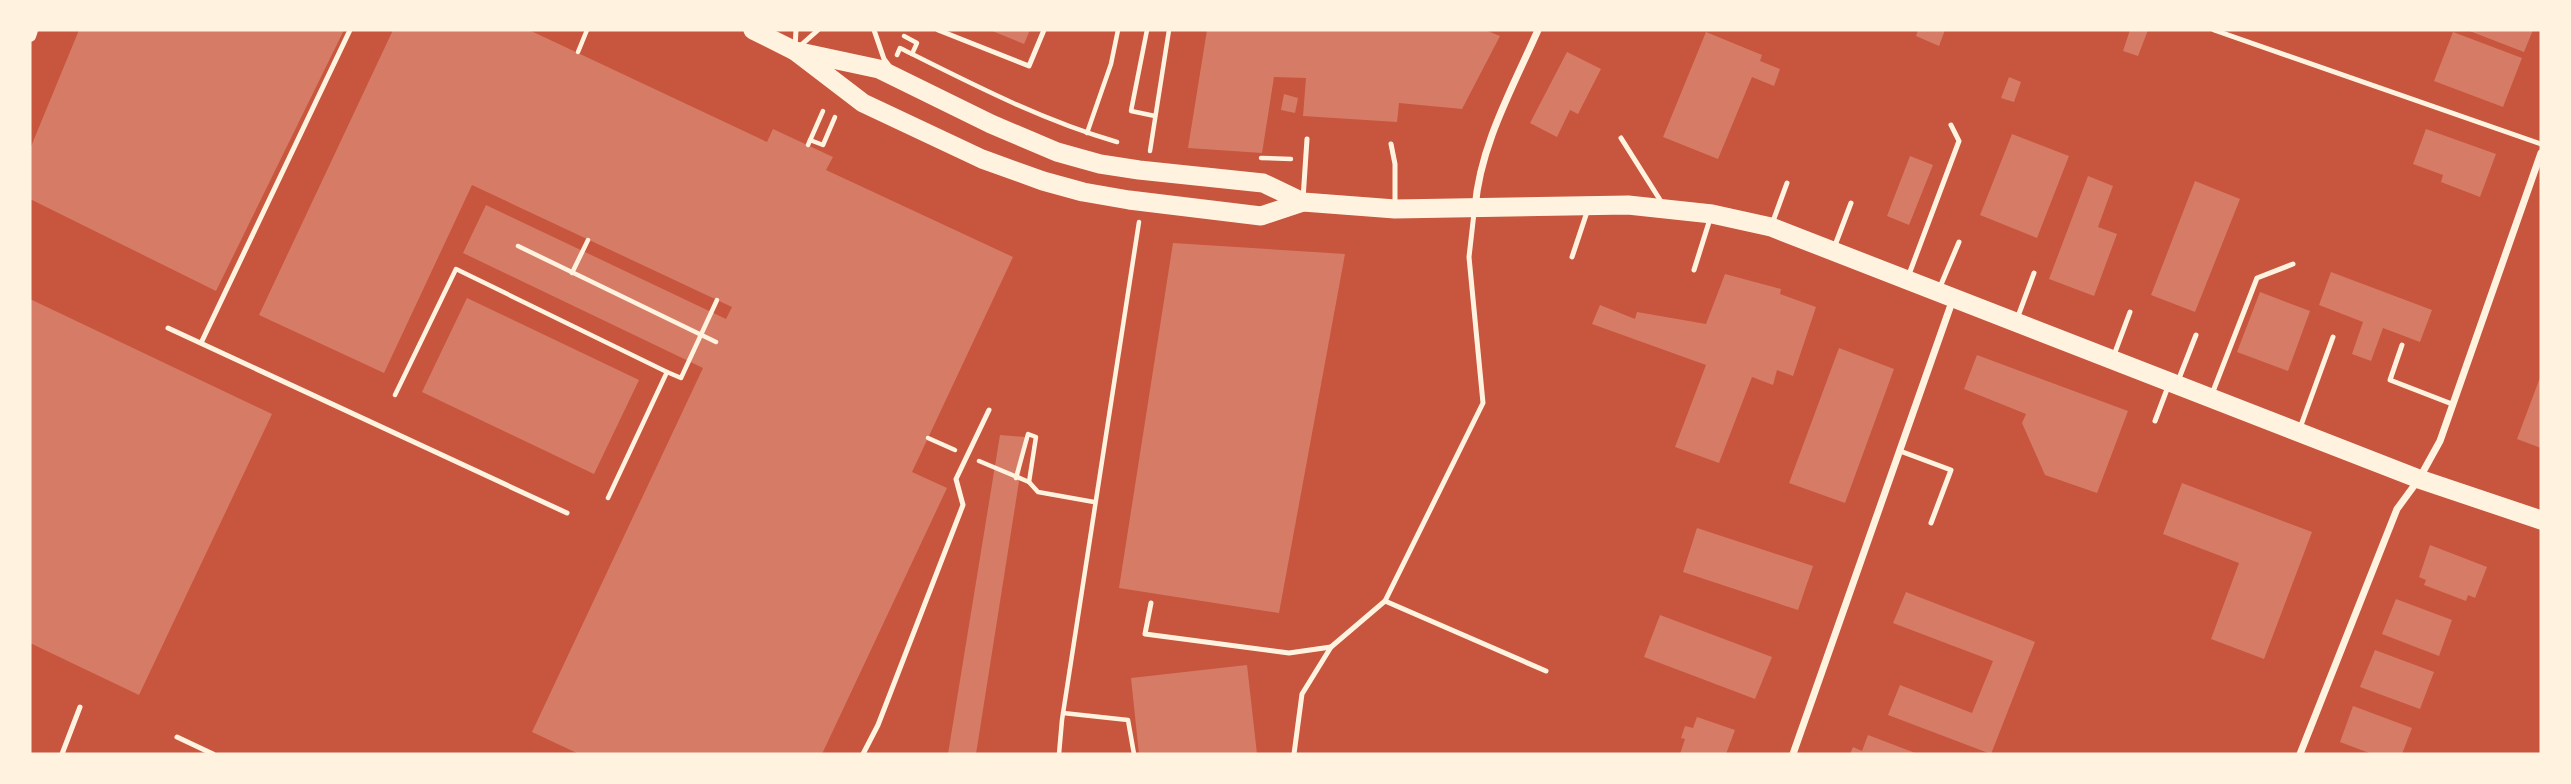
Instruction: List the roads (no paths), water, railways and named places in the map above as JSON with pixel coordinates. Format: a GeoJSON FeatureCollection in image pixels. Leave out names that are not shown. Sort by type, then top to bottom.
{"type":"FeatureCollection","features":[{"type":"Feature","properties":{"kind":"highway"},"geometry":{"type":"LineString","coordinates":[[753,30],[795,51],[863,103],[982,159],[1043,181],[1083,192],[1129,200],[1261,216],[1303,202]]}},
{"type":"Feature","properties":{"kind":"highway"},"geometry":{"type":"LineString","coordinates":[[795,51],[879,69],[991,124],[1058,152],[1100,164],[1139,170],[1263,183],[1303,202],[1395,209],[1628,205],[1712,214],[1771,227],[2419,478],[2533,517],[2541,537]]}},
{"type":"Feature","properties":{"kind":"street"},"geometry":{"type":"LineString","coordinates":[[30,36],[32,30]]}},
{"type":"Feature","properties":{"kind":"street"},"geometry":{"type":"LineString","coordinates":[[1475,208],[1477,179],[1485,153],[1538,30]]}},
{"type":"Feature","properties":{"kind":"street"},"geometry":{"type":"LineString","coordinates":[[2300,754],[2397,509],[2440,441],[2541,153]]}},
{"type":"Feature","properties":{"kind":"street"},"geometry":{"type":"LineString","coordinates":[[1793,754],[1900,451],[1946,294]]}},
{"type":"Feature","properties":{"kind":"lane"},"geometry":{"type":"LineString","coordinates":[[202,341],[350,30]]}},
{"type":"Feature","properties":{"kind":"lane"},"geometry":{"type":"LineString","coordinates":[[795,51],[796,30]]}},
{"type":"Feature","properties":{"kind":"lane"},"geometry":{"type":"LineString","coordinates":[[795,51],[818,30]]}},
{"type":"Feature","properties":{"kind":"lane"},"geometry":{"type":"LineString","coordinates":[[874,30],[884,59],[897,78]]}},
{"type":"Feature","properties":{"kind":"lane"},"geometry":{"type":"LineString","coordinates":[[937,30],[1029,66],[1044,30]]}},
{"type":"Feature","properties":{"kind":"lane"},"geometry":{"type":"LineString","coordinates":[[2214,30],[2541,144]]}},
{"type":"Feature","properties":{"kind":"lane"},"geometry":{"type":"LineString","coordinates":[[1907,279],[1959,141],[1951,125]]}},
{"type":"Feature","properties":{"kind":"lane"},"geometry":{"type":"LineString","coordinates":[[1620,138],[1665,209]]}},
{"type":"Feature","properties":{"kind":"lane"},"geometry":{"type":"LineString","coordinates":[[1303,202],[1307,139]]}},
{"type":"Feature","properties":{"kind":"lane"},"geometry":{"type":"LineString","coordinates":[[1391,144],[1395,164],[1395,209]]}},
{"type":"Feature","properties":{"kind":"lane"},"geometry":{"type":"LineString","coordinates":[[1771,227],[1787,183]]}},
{"type":"Feature","properties":{"kind":"lane"},"geometry":{"type":"LineString","coordinates":[[1833,251],[1851,203]]}},
{"type":"Feature","properties":{"kind":"lane"},"geometry":{"type":"LineString","coordinates":[[1572,257],[1589,206]]}},
{"type":"Feature","properties":{"kind":"lane"},"geometry":{"type":"LineString","coordinates":[[1294,754],[1302,694],[1331,647],[1385,601],[1483,403],[1469,257],[1475,208]]}},
{"type":"Feature","properties":{"kind":"lane"},"geometry":{"type":"LineString","coordinates":[[1694,270],[1712,214]]}},
{"type":"Feature","properties":{"kind":"lane"},"geometry":{"type":"LineString","coordinates":[[1946,294],[1959,242]]}},
{"type":"Feature","properties":{"kind":"lane"},"geometry":{"type":"LineString","coordinates":[[2211,397],[2257,278],[2293,264]]}},
{"type":"Feature","properties":{"kind":"lane"},"geometry":{"type":"LineString","coordinates":[[2016,321],[2034,273]]}},
{"type":"Feature","properties":{"kind":"lane"},"geometry":{"type":"LineString","coordinates":[[2112,359],[2130,312]]}},
{"type":"Feature","properties":{"kind":"lane"},"geometry":{"type":"LineString","coordinates":[[168,328],[202,341],[567,513]]}},
{"type":"Feature","properties":{"kind":"lane"},"geometry":{"type":"LineString","coordinates":[[2155,421],[2196,335]]}},
{"type":"Feature","properties":{"kind":"lane"},"geometry":{"type":"LineString","coordinates":[[2299,431],[2333,337]]}},
{"type":"Feature","properties":{"kind":"lane"},"geometry":{"type":"LineString","coordinates":[[2402,345],[2390,380],[2452,404]]}},
{"type":"Feature","properties":{"kind":"lane"},"geometry":{"type":"LineString","coordinates":[[863,754],[878,725],[963,505],[956,479],[989,410]]}},
{"type":"Feature","properties":{"kind":"lane"},"geometry":{"type":"LineString","coordinates":[[1900,451],[1951,470],[1931,523]]}},
{"type":"Feature","properties":{"kind":"lane"},"geometry":{"type":"LineString","coordinates":[[1385,601],[1546,670]]}},
{"type":"Feature","properties":{"kind":"lane"},"geometry":{"type":"LineString","coordinates":[[1152,603],[1145,634],[1289,653],[1331,647]]}},
{"type":"Feature","properties":{"kind":"lane"},"geometry":{"type":"LineString","coordinates":[[62,754],[80,707]]}},
{"type":"Feature","properties":{"kind":"lane"},"geometry":{"type":"LineString","coordinates":[[177,737],[214,754]]}}]}
